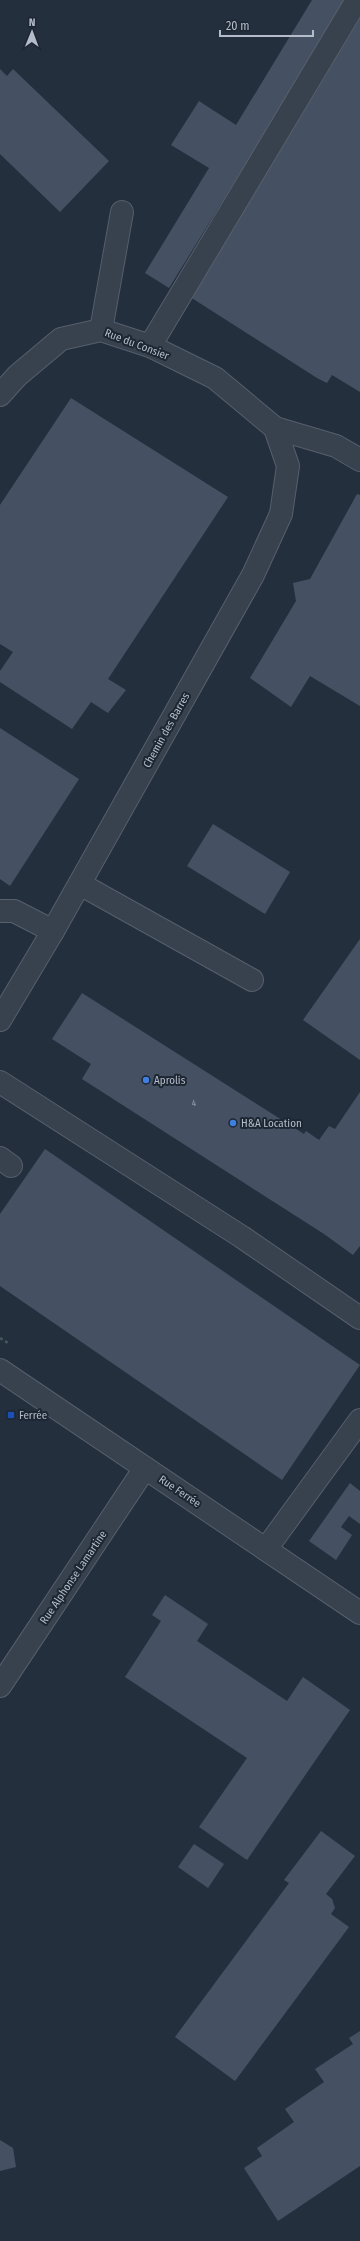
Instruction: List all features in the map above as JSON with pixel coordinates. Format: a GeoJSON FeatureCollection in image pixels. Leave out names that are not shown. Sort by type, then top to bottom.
{"type":"FeatureCollection","features":[{"type":"Feature","properties":{"kind":"street"},"geometry":{"type":"LineString","coordinates":[[150,346],[357,0]]}},
{"type":"Feature","properties":{"kind":"street"},"geometry":{"type":"LineString","coordinates":[[101,330],[122,212]]}},
{"type":"Feature","properties":{"kind":"street","name":"Rue du Consier"},"geometry":{"type":"LineString","coordinates":[[0,395],[17,376],[61,339],[101,330],[150,346],[215,378],[275,428]]}},
{"type":"Feature","properties":{"kind":"street"},"geometry":{"type":"LineString","coordinates":[[275,428],[336,446],[360,460]]}},
{"type":"Feature","properties":{"kind":"street","name":"Chemin des Barres"},"geometry":{"type":"LineString","coordinates":[[0,1020],[80,884],[253,575],[282,514],[288,466],[275,428]]}},
{"type":"Feature","properties":{"kind":"street"},"geometry":{"type":"LineString","coordinates":[[80,884],[252,980]]}},
{"type":"Feature","properties":{"kind":"street"},"geometry":{"type":"LineString","coordinates":[[0,911],[14,911],[53,931]]}},
{"type":"Feature","properties":{"kind":"street"},"geometry":{"type":"LineString","coordinates":[[0,1082],[242,1237],[360,1318]]}},
{"type":"Feature","properties":{"kind":"street","name":"Rue Ferrée"},"geometry":{"type":"LineString","coordinates":[[0,1370],[360,1613]]}},
{"type":"Feature","properties":{"kind":"street"},"geometry":{"type":"LineString","coordinates":[[266,1549],[360,1420]]}},
{"type":"Feature","properties":{"kind":"street","name":"Rue Alphonse Lamartine"},"geometry":{"type":"LineString","coordinates":[[0,1686],[145,1468]]}},
{"type":"Feature","properties":{"kind":"building"},"geometry":{"type":"Polygon","coordinates":[[[312,0],[347,0],[169,288],[145,273],[209,168],[171,145],[199,101],[236,125],[312,0]]]}},
{"type":"Feature","properties":{"kind":"building"},"geometry":{"type":"Polygon","coordinates":[[[360,17],[360,392],[332,375],[327,383],[317,378],[187,295],[360,17]]]}},
{"type":"Feature","properties":{"kind":"building"},"geometry":{"type":"Polygon","coordinates":[[[0,69],[7,76],[13,69],[109,161],[60,212],[0,154],[0,69]]]}},
{"type":"Feature","properties":{"kind":"building"},"geometry":{"type":"Polygon","coordinates":[[[71,398],[228,497],[108,679],[126,690],[108,713],[91,702],[72,729],[0,682],[0,671],[13,652],[0,644],[0,505],[71,398]]]}},
{"type":"Feature","properties":{"kind":"building"},"geometry":{"type":"Polygon","coordinates":[[[357,494],[360,495],[360,706],[310,676],[291,707],[250,678],[296,601],[293,583],[310,579],[357,494]]]}},
{"type":"Feature","properties":{"kind":"building"},"geometry":{"type":"Polygon","coordinates":[[[0,728],[79,779],[10,886],[0,879],[0,728]]]}},
{"type":"Feature","properties":{"kind":"building"},"geometry":{"type":"Polygon","coordinates":[[[213,824],[290,872],[265,914],[187,866],[213,824]]]}},
{"type":"Feature","properties":{"kind":"building"},"geometry":{"type":"Polygon","coordinates":[[[360,939],[360,1060],[303,1020],[360,939]]]}},
{"type":"Feature","properties":{"kind":"building"},"geometry":{"type":"Polygon","coordinates":[[[82,993],[304,1134],[306,1131],[319,1140],[329,1126],[335,1129],[360,1092],[360,1246],[353,1255],[324,1234],[82,1079],[91,1064],[52,1039],[82,993]]]}},
{"type":"Feature","properties":{"kind":"building"},"geometry":{"type":"Polygon","coordinates":[[[45,1149],[360,1365],[282,1480],[0,1286],[0,1214],[45,1149]]]}},
{"type":"Feature","properties":{"kind":"building"},"geometry":{"type":"Polygon","coordinates":[[[350,1483],[360,1491],[360,1524],[349,1516],[341,1527],[352,1535],[336,1560],[309,1541],[350,1483]]]}},
{"type":"Feature","properties":{"kind":"building"},"geometry":{"type":"Polygon","coordinates":[[[165,1595],[208,1624],[197,1641],[287,1701],[303,1677],[350,1710],[247,1860],[199,1827],[247,1758],[125,1677],[161,1621],[152,1615],[165,1595]]]}},
{"type":"Feature","properties":{"kind":"building"},"geometry":{"type":"Polygon","coordinates":[[[321,1831],[355,1856],[326,1894],[332,1899],[335,1908],[331,1914],[349,1927],[235,2081],[175,2037],[289,1883],[284,1880],[321,1831]]]}},
{"type":"Feature","properties":{"kind":"building"},"geometry":{"type":"Polygon","coordinates":[[[194,1844],[224,1864],[208,1888],[178,1867],[194,1844]]]}},
{"type":"Feature","properties":{"kind":"building"},"geometry":{"type":"Polygon","coordinates":[[[360,2031],[360,2166],[278,2221],[244,2168],[262,2156],[257,2148],[294,2122],[285,2109],[324,2082],[315,2069],[353,2044],[349,2038],[360,2031]]]}},
{"type":"Feature","properties":{"kind":"building"},"geometry":{"type":"Polygon","coordinates":[[[0,2140],[13,2148],[16,2167],[0,2171],[0,2140]]]}},
{"type":"Feature","properties":{"kind":"place","name":"Aprolis"},"geometry":{"type":"Point","coordinates":[146,1080]}},
{"type":"Feature","properties":{"kind":"place","name":"H&A Location"},"geometry":{"type":"Point","coordinates":[233,1123]}},
{"type":"Feature","properties":{"kind":"place","name":"Ferrée"},"geometry":{"type":"Point","coordinates":[11,1415]}}]}
